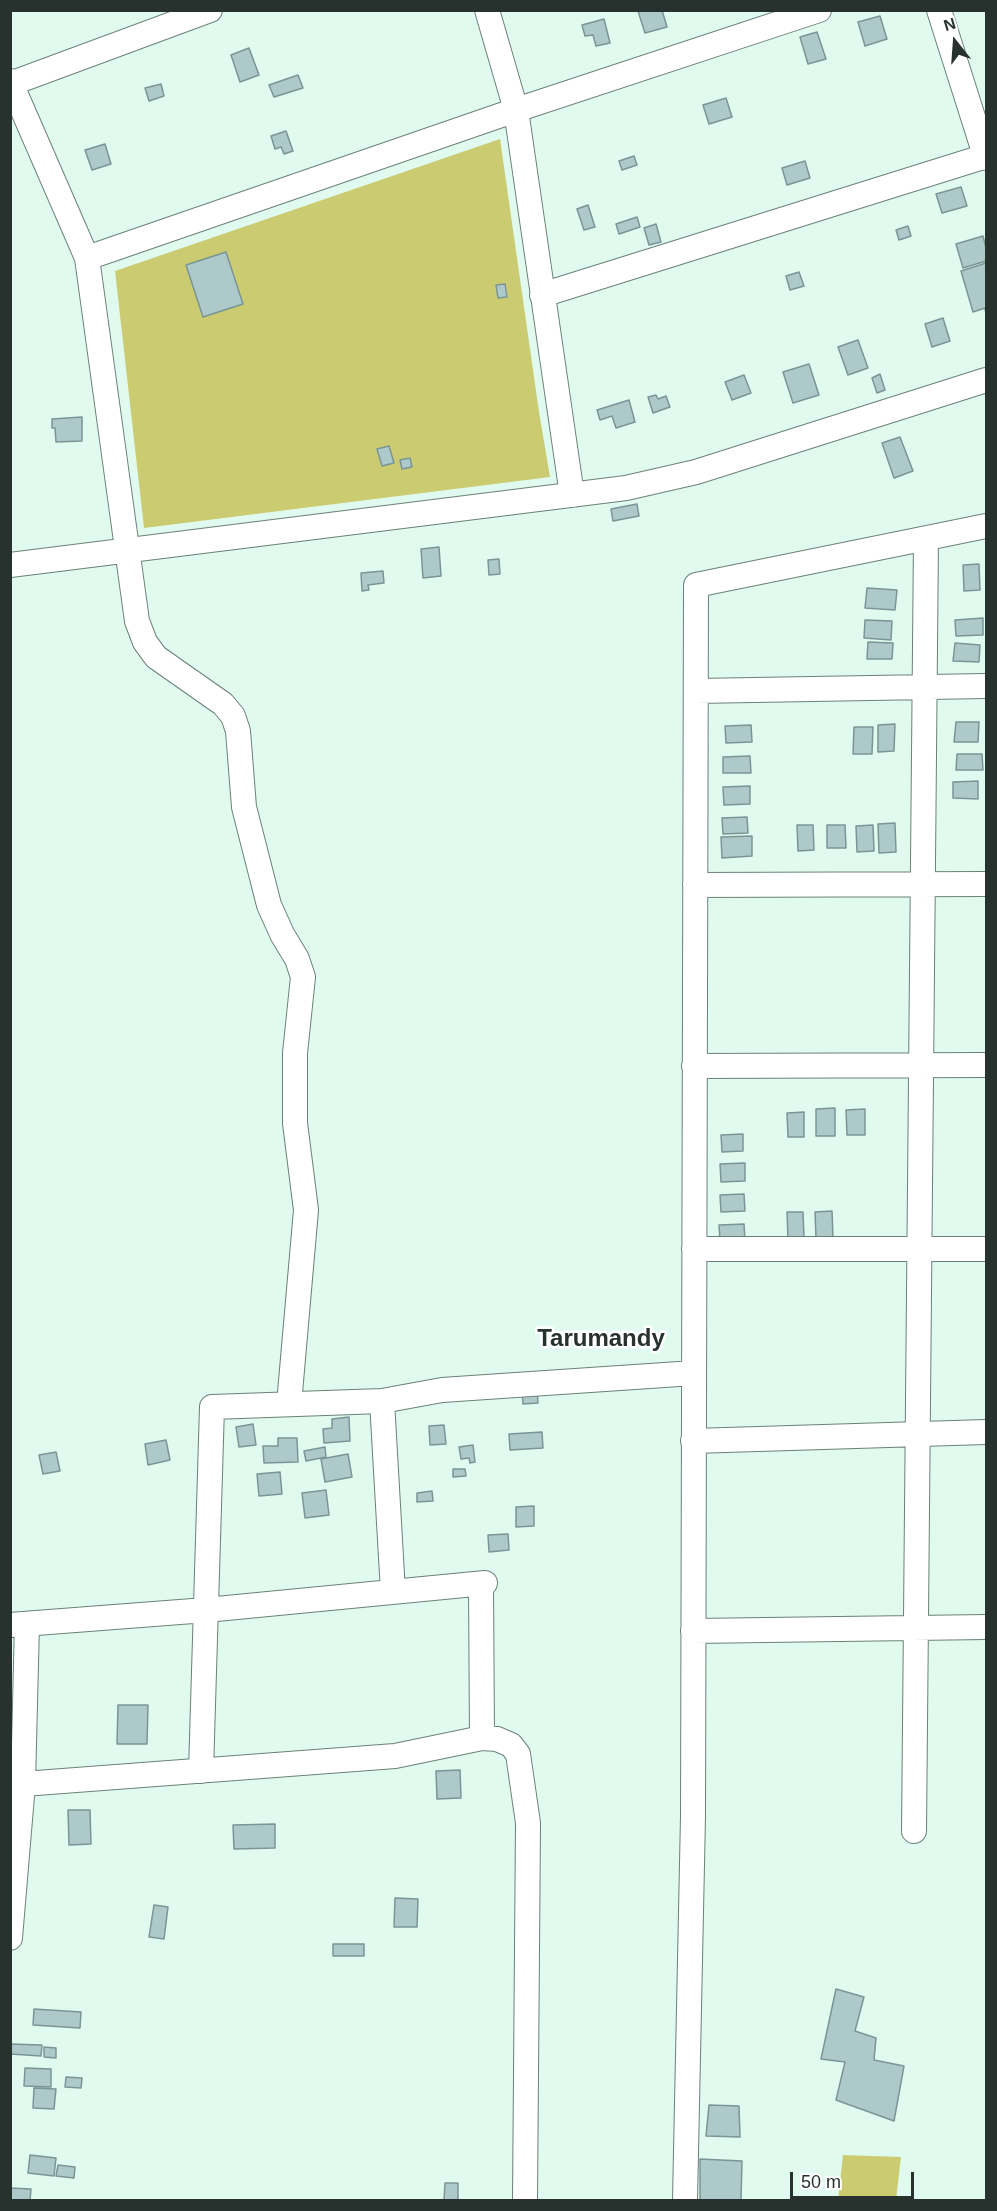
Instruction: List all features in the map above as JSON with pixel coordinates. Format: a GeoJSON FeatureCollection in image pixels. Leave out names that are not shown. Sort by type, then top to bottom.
{"type":"FeatureCollection","features":[{"type":"Feature","properties":{"kind":"street"},"geometry":{"type":"LineString","coordinates":[[210,10],[11,83],[87,258],[137,621],[145,642],[156,657],[223,704],[232,716],[238,731],[244,807],[269,905],[282,934],[297,959],[303,977],[295,1053],[295,1122],[306,1209],[289,1404]]}},
{"type":"Feature","properties":{"kind":"street"},"geometry":{"type":"LineString","coordinates":[[487,10],[516,110],[572,495]]}},
{"type":"Feature","properties":{"kind":"street"},"geometry":{"type":"LineString","coordinates":[[87,258],[516,110],[819,10]]}},
{"type":"Feature","properties":{"kind":"street"},"geometry":{"type":"LineString","coordinates":[[542,295],[986,157],[939,10]]}},
{"type":"Feature","properties":{"kind":"street"},"geometry":{"type":"LineString","coordinates":[[10,565],[626,488],[696,472],[987,380]]}},
{"type":"Feature","properties":{"kind":"street"},"geometry":{"type":"LineString","coordinates":[[685,2200],[693,1816],[696,585],[987,526]]}},
{"type":"Feature","properties":{"kind":"street"},"geometry":{"type":"LineString","coordinates":[[914,1831],[926,539]]}},
{"type":"Feature","properties":{"kind":"street"},"geometry":{"type":"LineString","coordinates":[[696,691],[987,686]]}},
{"type":"Feature","properties":{"kind":"street"},"geometry":{"type":"LineString","coordinates":[[695,885],[987,884]]}},
{"type":"Feature","properties":{"kind":"street"},"geometry":{"type":"LineString","coordinates":[[694,1066],[987,1065]]}},
{"type":"Feature","properties":{"kind":"street"},"geometry":{"type":"LineString","coordinates":[[694,1249],[987,1249]]}},
{"type":"Feature","properties":{"kind":"street"},"geometry":{"type":"LineString","coordinates":[[201,1771],[212,1407],[382,1401],[442,1390],[694,1373]]}},
{"type":"Feature","properties":{"kind":"street"},"geometry":{"type":"LineString","coordinates":[[382,1401],[393,1592]]}},
{"type":"Feature","properties":{"kind":"street"},"geometry":{"type":"LineString","coordinates":[[693,1441],[987,1432]]}},
{"type":"Feature","properties":{"kind":"street"},"geometry":{"type":"LineString","coordinates":[[10,1938],[23,1784],[19,1624],[206,1610],[483,1584],[482,1738]]}},
{"type":"Feature","properties":{"kind":"street"},"geometry":{"type":"LineString","coordinates":[[693,1631],[987,1627]]}},
{"type":"Feature","properties":{"kind":"street"},"geometry":{"type":"LineString","coordinates":[[23,1784],[395,1756],[482,1738],[497,1739],[511,1745],[518,1754],[528,1822],[525,2200]]}},
{"type":"Feature","properties":{"kind":"shaded area"},"geometry":{"type":"Polygon","coordinates":[[[500,139],[550,477],[144,528],[115,271],[500,139]]]}},
{"type":"Feature","properties":{"kind":"shaded area"},"geometry":{"type":"Polygon","coordinates":[[[843,2155],[901,2157],[896,2200],[838,2200],[843,2155]]]}},
{"type":"Feature","properties":{"kind":"building"},"geometry":{"type":"Polygon","coordinates":[[[662,10],[667,27],[645,33],[638,11],[662,10]]]}},
{"type":"Feature","properties":{"kind":"building"},"geometry":{"type":"Polygon","coordinates":[[[880,16],[887,39],[865,46],[858,22],[880,16]]]}},
{"type":"Feature","properties":{"kind":"building"},"geometry":{"type":"Polygon","coordinates":[[[604,19],[610,43],[596,46],[593,35],[585,36],[582,25],[604,19]]]}},
{"type":"Feature","properties":{"kind":"building"},"geometry":{"type":"Polygon","coordinates":[[[817,32],[826,59],[808,64],[800,37],[817,32]]]}},
{"type":"Feature","properties":{"kind":"building"},"geometry":{"type":"Polygon","coordinates":[[[249,48],[259,75],[240,82],[231,55],[249,48]]]}},
{"type":"Feature","properties":{"kind":"building"},"geometry":{"type":"Polygon","coordinates":[[[298,75],[303,88],[274,97],[269,85],[298,75]]]}},
{"type":"Feature","properties":{"kind":"building"},"geometry":{"type":"Polygon","coordinates":[[[161,84],[164,96],[149,101],[145,88],[161,84]]]}},
{"type":"Feature","properties":{"kind":"building"},"geometry":{"type":"Polygon","coordinates":[[[726,98],[732,117],[709,124],[703,105],[726,98]]]}},
{"type":"Feature","properties":{"kind":"building"},"geometry":{"type":"Polygon","coordinates":[[[286,131],[293,151],[284,154],[281,147],[275,149],[271,136],[286,131]]]}},
{"type":"Feature","properties":{"kind":"building"},"geometry":{"type":"Polygon","coordinates":[[[105,144],[111,164],[92,170],[85,150],[105,144]]]}},
{"type":"Feature","properties":{"kind":"building"},"geometry":{"type":"Polygon","coordinates":[[[634,156],[637,165],[622,170],[619,161],[634,156]]]}},
{"type":"Feature","properties":{"kind":"building"},"geometry":{"type":"Polygon","coordinates":[[[805,161],[810,178],[787,185],[782,168],[805,161]]]}},
{"type":"Feature","properties":{"kind":"building"},"geometry":{"type":"Polygon","coordinates":[[[961,187],[967,206],[942,213],[936,194],[961,187]]]}},
{"type":"Feature","properties":{"kind":"building"},"geometry":{"type":"Polygon","coordinates":[[[588,205],[595,227],[584,230],[577,209],[588,205]]]}},
{"type":"Feature","properties":{"kind":"building"},"geometry":{"type":"Polygon","coordinates":[[[637,217],[640,227],[619,234],[616,224],[637,217]]]}},
{"type":"Feature","properties":{"kind":"building"},"geometry":{"type":"Polygon","coordinates":[[[656,224],[661,242],[649,245],[644,228],[656,224]]]}},
{"type":"Feature","properties":{"kind":"building"},"geometry":{"type":"Polygon","coordinates":[[[908,226],[911,236],[899,240],[896,230],[908,226]]]}},
{"type":"Feature","properties":{"kind":"building"},"geometry":{"type":"Polygon","coordinates":[[[983,236],[986,261],[963,268],[956,244],[983,236]]]}},
{"type":"Feature","properties":{"kind":"building"},"geometry":{"type":"Polygon","coordinates":[[[226,252],[243,304],[203,317],[186,265],[226,252]]]}},
{"type":"Feature","properties":{"kind":"building"},"geometry":{"type":"Polygon","coordinates":[[[986,263],[986,315],[985,308],[973,312],[961,271],[986,263]]]}},
{"type":"Feature","properties":{"kind":"building"},"geometry":{"type":"Polygon","coordinates":[[[799,272],[804,286],[790,290],[786,276],[799,272]]]}},
{"type":"Feature","properties":{"kind":"building"},"geometry":{"type":"Polygon","coordinates":[[[505,284],[507,297],[498,298],[496,285],[505,284]]]}},
{"type":"Feature","properties":{"kind":"building"},"geometry":{"type":"Polygon","coordinates":[[[943,318],[950,341],[932,347],[925,324],[943,318]]]}},
{"type":"Feature","properties":{"kind":"building"},"geometry":{"type":"Polygon","coordinates":[[[858,340],[868,368],[848,375],[838,347],[858,340]]]}},
{"type":"Feature","properties":{"kind":"building"},"geometry":{"type":"Polygon","coordinates":[[[809,364],[819,395],[793,403],[783,372],[809,364]]]}},
{"type":"Feature","properties":{"kind":"building"},"geometry":{"type":"Polygon","coordinates":[[[880,374],[885,390],[877,393],[872,378],[880,374]]]}},
{"type":"Feature","properties":{"kind":"building"},"geometry":{"type":"Polygon","coordinates":[[[744,375],[751,393],[732,400],[725,382],[744,375]]]}},
{"type":"Feature","properties":{"kind":"building"},"geometry":{"type":"Polygon","coordinates":[[[656,395],[658,399],[666,396],[670,407],[653,413],[648,397],[656,395]]]}},
{"type":"Feature","properties":{"kind":"building"},"geometry":{"type":"Polygon","coordinates":[[[629,400],[635,422],[616,428],[612,416],[600,420],[597,410],[629,400]]]}},
{"type":"Feature","properties":{"kind":"building"},"geometry":{"type":"Polygon","coordinates":[[[82,417],[82,441],[56,442],[52,419],[82,417]]]}},
{"type":"Feature","properties":{"kind":"building"},"geometry":{"type":"Polygon","coordinates":[[[900,437],[913,471],[894,478],[882,443],[900,437]]]}},
{"type":"Feature","properties":{"kind":"building"},"geometry":{"type":"Polygon","coordinates":[[[389,446],[394,463],[382,466],[377,449],[389,446]]]}},
{"type":"Feature","properties":{"kind":"building"},"geometry":{"type":"Polygon","coordinates":[[[410,458],[412,467],[402,469],[400,460],[410,458]]]}},
{"type":"Feature","properties":{"kind":"building"},"geometry":{"type":"Polygon","coordinates":[[[637,504],[639,516],[613,521],[611,509],[637,504]]]}},
{"type":"Feature","properties":{"kind":"building"},"geometry":{"type":"Polygon","coordinates":[[[439,547],[441,576],[423,578],[421,549],[439,547]]]}},
{"type":"Feature","properties":{"kind":"building"},"geometry":{"type":"Polygon","coordinates":[[[499,559],[500,574],[489,575],[488,560],[499,559]]]}},
{"type":"Feature","properties":{"kind":"building"},"geometry":{"type":"Polygon","coordinates":[[[979,564],[980,590],[964,591],[963,565],[979,564]]]}},
{"type":"Feature","properties":{"kind":"building"},"geometry":{"type":"Polygon","coordinates":[[[383,571],[384,583],[368,585],[369,590],[362,591],[361,573],[383,571]]]}},
{"type":"Feature","properties":{"kind":"building"},"geometry":{"type":"Polygon","coordinates":[[[867,588],[897,590],[895,610],[865,608],[867,588]]]}},
{"type":"Feature","properties":{"kind":"building"},"geometry":{"type":"Polygon","coordinates":[[[983,618],[983,635],[956,636],[955,620],[983,618]]]}},
{"type":"Feature","properties":{"kind":"building"},"geometry":{"type":"Polygon","coordinates":[[[865,620],[892,621],[891,640],[864,638],[865,620]]]}},
{"type":"Feature","properties":{"kind":"building"},"geometry":{"type":"Polygon","coordinates":[[[868,642],[893,643],[892,659],[867,659],[868,642]]]}},
{"type":"Feature","properties":{"kind":"building"},"geometry":{"type":"Polygon","coordinates":[[[955,643],[980,645],[979,662],[953,661],[955,643]]]}},
{"type":"Feature","properties":{"kind":"building"},"geometry":{"type":"Polygon","coordinates":[[[956,722],[979,722],[978,742],[954,742],[956,722]]]}},
{"type":"Feature","properties":{"kind":"building"},"geometry":{"type":"Polygon","coordinates":[[[895,724],[894,751],[878,752],[878,725],[895,724]]]}},
{"type":"Feature","properties":{"kind":"building"},"geometry":{"type":"Polygon","coordinates":[[[751,725],[752,742],[726,743],[725,726],[751,725]]]}},
{"type":"Feature","properties":{"kind":"building"},"geometry":{"type":"Polygon","coordinates":[[[854,727],[873,727],[872,754],[853,754],[854,727]]]}},
{"type":"Feature","properties":{"kind":"building"},"geometry":{"type":"Polygon","coordinates":[[[957,754],[982,754],[983,770],[956,770],[957,754]]]}},
{"type":"Feature","properties":{"kind":"building"},"geometry":{"type":"Polygon","coordinates":[[[750,756],[751,773],[723,773],[723,757],[750,756]]]}},
{"type":"Feature","properties":{"kind":"building"},"geometry":{"type":"Polygon","coordinates":[[[978,781],[978,799],[953,798],[953,782],[978,781]]]}},
{"type":"Feature","properties":{"kind":"building"},"geometry":{"type":"Polygon","coordinates":[[[750,786],[750,804],[724,805],[723,787],[750,786]]]}},
{"type":"Feature","properties":{"kind":"building"},"geometry":{"type":"Polygon","coordinates":[[[747,817],[748,833],[723,834],[722,818],[747,817]]]}},
{"type":"Feature","properties":{"kind":"building"},"geometry":{"type":"Polygon","coordinates":[[[895,823],[896,852],[879,853],[878,824],[895,823]]]}},
{"type":"Feature","properties":{"kind":"building"},"geometry":{"type":"Polygon","coordinates":[[[797,825],[813,825],[814,850],[798,851],[797,825]]]}},
{"type":"Feature","properties":{"kind":"building"},"geometry":{"type":"Polygon","coordinates":[[[827,825],[845,825],[846,848],[827,848],[827,825]]]}},
{"type":"Feature","properties":{"kind":"building"},"geometry":{"type":"Polygon","coordinates":[[[873,825],[874,851],[857,852],[856,826],[873,825]]]}},
{"type":"Feature","properties":{"kind":"building"},"geometry":{"type":"Polygon","coordinates":[[[752,836],[752,856],[722,858],[721,837],[752,836]]]}},
{"type":"Feature","properties":{"kind":"building"},"geometry":{"type":"Polygon","coordinates":[[[835,1108],[835,1136],[816,1136],[816,1109],[835,1108]]]}},
{"type":"Feature","properties":{"kind":"building"},"geometry":{"type":"Polygon","coordinates":[[[865,1109],[865,1135],[847,1135],[846,1110],[865,1109]]]}},
{"type":"Feature","properties":{"kind":"building"},"geometry":{"type":"Polygon","coordinates":[[[804,1112],[804,1137],[788,1137],[787,1113],[804,1112]]]}},
{"type":"Feature","properties":{"kind":"building"},"geometry":{"type":"Polygon","coordinates":[[[743,1134],[743,1151],[722,1152],[721,1135],[743,1134]]]}},
{"type":"Feature","properties":{"kind":"building"},"geometry":{"type":"Polygon","coordinates":[[[745,1163],[745,1181],[721,1182],[720,1164],[745,1163]]]}},
{"type":"Feature","properties":{"kind":"building"},"geometry":{"type":"Polygon","coordinates":[[[744,1194],[745,1211],[721,1212],[720,1195],[744,1194]]]}},
{"type":"Feature","properties":{"kind":"building"},"geometry":{"type":"Polygon","coordinates":[[[832,1211],[833,1237],[816,1238],[815,1212],[832,1211]]]}},
{"type":"Feature","properties":{"kind":"building"},"geometry":{"type":"Polygon","coordinates":[[[787,1212],[803,1212],[804,1238],[788,1239],[787,1212]]]}},
{"type":"Feature","properties":{"kind":"building"},"geometry":{"type":"Polygon","coordinates":[[[744,1224],[745,1240],[720,1240],[719,1225],[744,1224]]]}},
{"type":"Feature","properties":{"kind":"building"},"geometry":{"type":"Polygon","coordinates":[[[537,1390],[538,1403],[523,1404],[522,1391],[537,1390]]]}},
{"type":"Feature","properties":{"kind":"building"},"geometry":{"type":"Polygon","coordinates":[[[349,1417],[350,1441],[324,1443],[323,1429],[332,1428],[332,1419],[349,1417]]]}},
{"type":"Feature","properties":{"kind":"building"},"geometry":{"type":"Polygon","coordinates":[[[253,1424],[256,1445],[239,1447],[236,1427],[253,1424]]]}},
{"type":"Feature","properties":{"kind":"building"},"geometry":{"type":"Polygon","coordinates":[[[444,1425],[446,1444],[430,1445],[429,1426],[444,1425]]]}},
{"type":"Feature","properties":{"kind":"building"},"geometry":{"type":"Polygon","coordinates":[[[542,1432],[543,1448],[510,1450],[509,1434],[542,1432]]]}},
{"type":"Feature","properties":{"kind":"building"},"geometry":{"type":"Polygon","coordinates":[[[278,1438],[297,1438],[298,1462],[264,1463],[263,1446],[278,1446],[278,1438]]]}},
{"type":"Feature","properties":{"kind":"building"},"geometry":{"type":"Polygon","coordinates":[[[166,1440],[170,1460],[148,1465],[145,1444],[166,1440]]]}},
{"type":"Feature","properties":{"kind":"building"},"geometry":{"type":"Polygon","coordinates":[[[473,1445],[475,1462],[470,1463],[469,1458],[461,1459],[459,1447],[473,1445]]]}},
{"type":"Feature","properties":{"kind":"building"},"geometry":{"type":"Polygon","coordinates":[[[325,1447],[326,1457],[306,1461],[304,1451],[325,1447]]]}},
{"type":"Feature","properties":{"kind":"building"},"geometry":{"type":"Polygon","coordinates":[[[56,1452],[60,1471],[43,1474],[39,1455],[56,1452]]]}},
{"type":"Feature","properties":{"kind":"building"},"geometry":{"type":"Polygon","coordinates":[[[348,1454],[352,1477],[325,1482],[321,1459],[348,1454]]]}},
{"type":"Feature","properties":{"kind":"building"},"geometry":{"type":"Polygon","coordinates":[[[453,1469],[465,1469],[466,1476],[453,1477],[453,1469]]]}},
{"type":"Feature","properties":{"kind":"building"},"geometry":{"type":"Polygon","coordinates":[[[280,1472],[282,1494],[259,1496],[257,1474],[280,1472]]]}},
{"type":"Feature","properties":{"kind":"building"},"geometry":{"type":"Polygon","coordinates":[[[326,1490],[329,1515],[305,1518],[302,1493],[326,1490]]]}},
{"type":"Feature","properties":{"kind":"building"},"geometry":{"type":"Polygon","coordinates":[[[432,1491],[433,1501],[417,1502],[417,1493],[432,1491]]]}},
{"type":"Feature","properties":{"kind":"building"},"geometry":{"type":"Polygon","coordinates":[[[534,1506],[534,1526],[516,1527],[516,1507],[534,1506]]]}},
{"type":"Feature","properties":{"kind":"building"},"geometry":{"type":"Polygon","coordinates":[[[508,1534],[509,1550],[489,1552],[488,1535],[508,1534]]]}},
{"type":"Feature","properties":{"kind":"building"},"geometry":{"type":"Polygon","coordinates":[[[118,1705],[148,1705],[147,1744],[117,1744],[118,1705]]]}},
{"type":"Feature","properties":{"kind":"building"},"geometry":{"type":"Polygon","coordinates":[[[460,1770],[461,1798],[437,1799],[436,1771],[460,1770]]]}},
{"type":"Feature","properties":{"kind":"building"},"geometry":{"type":"Polygon","coordinates":[[[68,1810],[90,1810],[91,1844],[69,1845],[68,1810]]]}},
{"type":"Feature","properties":{"kind":"building"},"geometry":{"type":"Polygon","coordinates":[[[275,1824],[275,1848],[234,1849],[233,1825],[275,1824]]]}},
{"type":"Feature","properties":{"kind":"building"},"geometry":{"type":"Polygon","coordinates":[[[395,1898],[418,1899],[417,1927],[394,1927],[395,1898]]]}},
{"type":"Feature","properties":{"kind":"building"},"geometry":{"type":"Polygon","coordinates":[[[154,1905],[168,1907],[164,1939],[149,1937],[154,1905]]]}},
{"type":"Feature","properties":{"kind":"building"},"geometry":{"type":"Polygon","coordinates":[[[333,1944],[364,1944],[364,1956],[333,1956],[333,1944]]]}},
{"type":"Feature","properties":{"kind":"building"},"geometry":{"type":"Polygon","coordinates":[[[836,1989],[864,1997],[855,2031],[876,2038],[874,2060],[904,2066],[894,2121],[836,2100],[845,2062],[821,2059],[836,1989]]]}},
{"type":"Feature","properties":{"kind":"building"},"geometry":{"type":"Polygon","coordinates":[[[34,2009],[81,2012],[80,2028],[33,2025],[34,2009]]]}},
{"type":"Feature","properties":{"kind":"building"},"geometry":{"type":"Polygon","coordinates":[[[10,2044],[42,2045],[41,2056],[10,2054],[10,2044]]]}},
{"type":"Feature","properties":{"kind":"building"},"geometry":{"type":"Polygon","coordinates":[[[44,2047],[56,2048],[56,2058],[44,2057],[44,2047]]]}},
{"type":"Feature","properties":{"kind":"building"},"geometry":{"type":"Polygon","coordinates":[[[25,2068],[51,2069],[51,2087],[24,2086],[25,2068]]]}},
{"type":"Feature","properties":{"kind":"building"},"geometry":{"type":"Polygon","coordinates":[[[66,2077],[82,2078],[81,2088],[65,2087],[66,2077]]]}},
{"type":"Feature","properties":{"kind":"building"},"geometry":{"type":"Polygon","coordinates":[[[34,2088],[56,2089],[54,2109],[33,2108],[34,2088]]]}},
{"type":"Feature","properties":{"kind":"building"},"geometry":{"type":"Polygon","coordinates":[[[709,2105],[739,2106],[740,2137],[706,2136],[709,2105]]]}},
{"type":"Feature","properties":{"kind":"building"},"geometry":{"type":"Polygon","coordinates":[[[30,2155],[56,2158],[54,2176],[28,2173],[30,2155]]]}},
{"type":"Feature","properties":{"kind":"building"},"geometry":{"type":"Polygon","coordinates":[[[700,2159],[742,2161],[741,2200],[700,2200],[700,2159]]]}},
{"type":"Feature","properties":{"kind":"building"},"geometry":{"type":"Polygon","coordinates":[[[58,2165],[75,2167],[74,2178],[56,2176],[58,2165]]]}},
{"type":"Feature","properties":{"kind":"building"},"geometry":{"type":"Polygon","coordinates":[[[445,2183],[458,2183],[458,2200],[444,2200],[445,2183]]]}},
{"type":"Feature","properties":{"kind":"building"},"geometry":{"type":"Polygon","coordinates":[[[10,2188],[31,2189],[30,2200],[10,2200],[10,2188]]]}},
{"type":"Feature","properties":{"kind":"district","name":"Tarumandy"},"geometry":{"type":"Point","coordinates":[601,1339]}}]}
